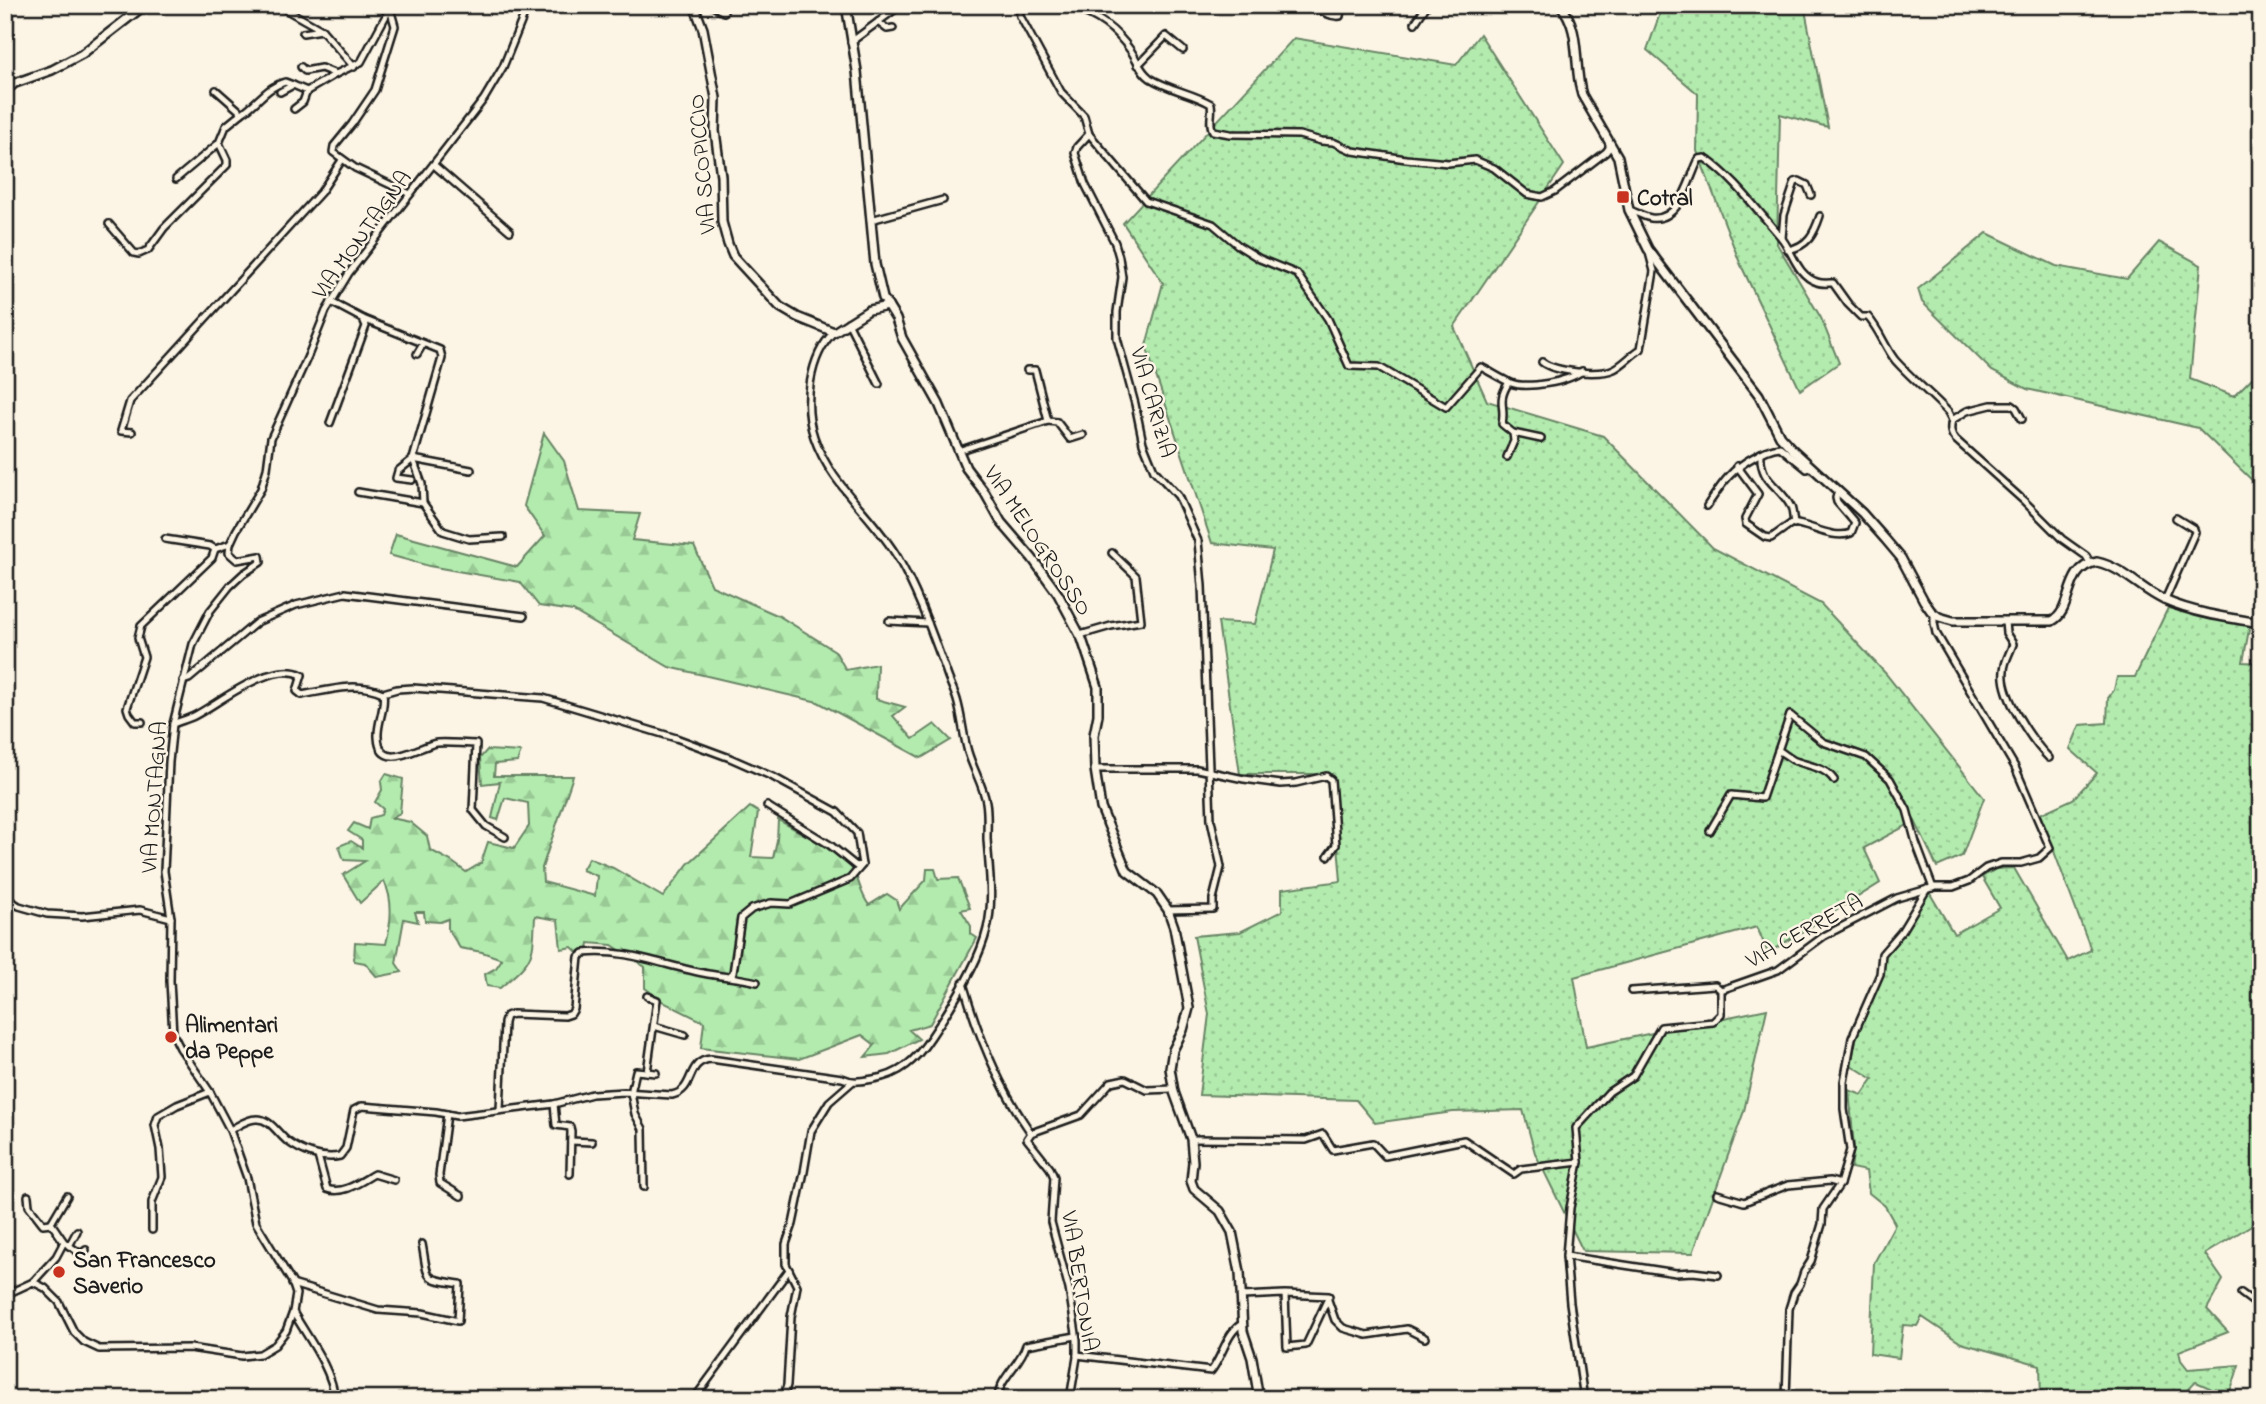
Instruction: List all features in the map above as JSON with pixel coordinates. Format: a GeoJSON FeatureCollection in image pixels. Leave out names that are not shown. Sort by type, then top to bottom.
{"type":"FeatureCollection","features":[{"type":"Feature","properties":{"kind":"street"},"geometry":{"type":"LineString","coordinates":[[5,91],[15,83],[52,70],[82,54],[145,5]]}},
{"type":"Feature","properties":{"kind":"street","name":"VIA MONTAGNA"},"geometry":{"type":"LineString","coordinates":[[335,1399],[324,1366],[293,1312],[296,1294],[292,1284],[256,1223],[247,1178],[230,1130],[210,1092],[173,1034],[171,918],[164,871],[173,724],[193,644],[211,611],[243,574],[261,562],[262,554],[237,560],[229,553],[230,544],[245,512],[261,489],[271,438],[331,302],[349,273],[484,99],[503,67],[528,5]]}},
{"type":"Feature","properties":{"kind":"street","name":"VIA SCOPICCIO"},"geometry":{"type":"LineString","coordinates":[[694,5],[703,29],[716,98],[715,131],[721,176],[722,222],[727,244],[733,256],[780,307],[834,332]]}},
{"type":"Feature","properties":{"kind":"street"},"geometry":{"type":"LineString","coordinates":[[711,5],[724,12]]}},
{"type":"Feature","properties":{"kind":"street","name":"VIA MELOGROSSO"},"geometry":{"type":"LineString","coordinates":[[846,5],[857,71],[878,281],[883,298],[939,404],[966,468],[985,493],[1001,522],[1058,594],[1080,635],[1098,687],[1098,715],[1094,734],[1095,769],[1101,808],[1127,871],[1157,894],[1168,910],[1174,927],[1189,1000],[1183,1030],[1173,1050],[1170,1068],[1174,1089],[1191,1139],[1191,1181],[1194,1189],[1220,1211],[1232,1232],[1240,1272],[1242,1324],[1252,1358],[1259,1399]]}},
{"type":"Feature","properties":{"kind":"street"},"geometry":{"type":"LineString","coordinates":[[851,41],[901,5]]}},
{"type":"Feature","properties":{"kind":"street"},"geometry":{"type":"LineString","coordinates":[[1019,5],[1020,16],[1061,92],[1084,116],[1089,134],[1146,201],[1213,224],[1239,246],[1260,259],[1297,274],[1328,319],[1349,366],[1379,367],[1446,407],[1481,367],[1514,384],[1555,382],[1576,376],[1582,371]]}},
{"type":"Feature","properties":{"kind":"street"},"geometry":{"type":"LineString","coordinates":[[1073,5],[1074,9],[1085,12],[1110,29],[1131,51],[1138,65],[1149,77],[1172,90],[1211,104],[1213,110],[1210,123],[1213,131],[1230,134],[1299,135],[1333,142],[1353,151],[1404,159],[1448,163],[1475,160],[1494,168],[1529,195],[1542,197],[1555,191],[1607,151],[1608,142],[1611,142]]}},
{"type":"Feature","properties":{"kind":"street"},"geometry":{"type":"LineString","coordinates":[[1316,5],[1335,17],[1340,16],[1342,5]]}},
{"type":"Feature","properties":{"kind":"street"},"geometry":{"type":"LineString","coordinates":[[1415,23],[1427,5]]}},
{"type":"Feature","properties":{"kind":"street"},"geometry":{"type":"LineString","coordinates":[[1542,362],[1549,367],[1604,372],[1615,369],[1641,349],[1654,271],[1648,249],[1629,210],[1618,157],[1582,95],[1574,36],[1569,18],[1560,5]]}},
{"type":"Feature","properties":{"kind":"street"},"geometry":{"type":"LineString","coordinates":[[283,8],[322,30],[354,67]]}},
{"type":"Feature","properties":{"kind":"street"},"geometry":{"type":"LineString","coordinates":[[294,109],[303,102],[307,91],[361,62],[389,8]]}},
{"type":"Feature","properties":{"kind":"street"},"geometry":{"type":"LineString","coordinates":[[389,8],[395,26],[375,90],[334,146],[333,152],[342,160],[410,194]]}},
{"type":"Feature","properties":{"kind":"street"},"geometry":{"type":"LineString","coordinates":[[878,22],[887,29],[893,28]]}},
{"type":"Feature","properties":{"kind":"street"},"geometry":{"type":"LineString","coordinates":[[1158,29],[1183,50]]}},
{"type":"Feature","properties":{"kind":"street"},"geometry":{"type":"LineString","coordinates":[[303,33],[322,30]]}},
{"type":"Feature","properties":{"kind":"street"},"geometry":{"type":"LineString","coordinates":[[1138,65],[1166,36]]}},
{"type":"Feature","properties":{"kind":"street"},"geometry":{"type":"LineString","coordinates":[[301,66],[305,71],[321,68],[336,74]]}},
{"type":"Feature","properties":{"kind":"street"},"geometry":{"type":"LineString","coordinates":[[176,179],[219,143],[226,126],[261,94],[276,84],[285,82],[307,91]]}},
{"type":"Feature","properties":{"kind":"street"},"geometry":{"type":"LineString","coordinates":[[281,92],[293,85]]}},
{"type":"Feature","properties":{"kind":"street"},"geometry":{"type":"LineString","coordinates":[[216,90],[242,113]]}},
{"type":"Feature","properties":{"kind":"street","name":"VIA CARIZIA"},"geometry":{"type":"LineString","coordinates":[[1089,134],[1075,153],[1085,184],[1115,243],[1119,257],[1122,277],[1117,312],[1117,338],[1143,443],[1154,470],[1178,496],[1198,541],[1211,820],[1221,867],[1213,909],[1168,910]]}},
{"type":"Feature","properties":{"kind":"street"},"geometry":{"type":"LineString","coordinates":[[109,224],[134,253],[148,250],[164,228],[227,165],[219,143]]}},
{"type":"Feature","properties":{"kind":"street"},"geometry":{"type":"LineString","coordinates":[[1629,210],[1653,218],[1668,214],[1685,192],[1699,159],[1704,158],[1730,177],[1782,238],[1795,263],[1804,273],[1816,282],[1833,283],[1861,317],[1868,317],[1896,360],[1943,406],[1952,419],[1952,436],[2062,539],[2086,556],[2090,563]]}},
{"type":"Feature","properties":{"kind":"street"},"geometry":{"type":"LineString","coordinates":[[132,432],[121,431],[130,401],[321,192],[342,160]]}},
{"type":"Feature","properties":{"kind":"street"},"geometry":{"type":"LineString","coordinates":[[434,165],[510,231]]}},
{"type":"Feature","properties":{"kind":"street"},"geometry":{"type":"LineString","coordinates":[[1782,238],[1784,215],[1795,182],[1807,185],[1811,195]]}},
{"type":"Feature","properties":{"kind":"street"},"geometry":{"type":"LineString","coordinates":[[871,220],[943,200]]}},
{"type":"Feature","properties":{"kind":"street"},"geometry":{"type":"LineString","coordinates":[[1788,250],[1805,244],[1812,236],[1820,216]]}},
{"type":"Feature","properties":{"kind":"street"},"geometry":{"type":"LineString","coordinates":[[1648,249],[1759,395],[1780,436],[1862,513],[1897,553],[1923,601],[1934,614],[1953,621],[2046,622],[2056,619],[2061,614],[2072,582],[2079,572],[2090,563],[2101,562],[2126,573],[2165,600],[2261,623]]}},
{"type":"Feature","properties":{"kind":"street"},"geometry":{"type":"LineString","coordinates":[[331,302],[363,319],[440,350],[442,358],[413,459],[398,471],[396,478],[412,480]]}},
{"type":"Feature","properties":{"kind":"street"},"geometry":{"type":"LineString","coordinates":[[230,1130],[257,1118],[267,1121],[288,1141],[305,1152],[318,1156],[340,1156],[346,1147],[354,1110],[362,1106],[383,1106],[457,1116],[554,1104],[592,1094],[672,1095],[685,1088],[696,1064],[711,1059],[842,1078],[852,1082],[889,1077],[906,1067],[927,1044],[963,983],[982,945],[988,926],[990,881],[986,802],[967,750],[957,701],[924,608],[886,540],[836,480],[814,439],[809,419],[812,374],[827,339],[869,310],[888,306]]}},
{"type":"Feature","properties":{"kind":"street"},"geometry":{"type":"LineString","coordinates":[[330,423],[366,326],[363,319]]}},
{"type":"Feature","properties":{"kind":"street"},"geometry":{"type":"LineString","coordinates":[[848,322],[879,384]]}},
{"type":"Feature","properties":{"kind":"street"},"geometry":{"type":"LineString","coordinates":[[417,354],[423,344]]}},
{"type":"Feature","properties":{"kind":"street"},"geometry":{"type":"LineString","coordinates":[[1027,370],[1035,370],[1048,421]]}},
{"type":"Feature","properties":{"kind":"street"},"geometry":{"type":"LineString","coordinates":[[1509,382],[1502,393],[1500,403],[1505,412],[1502,424],[1513,433],[1541,439]]}},
{"type":"Feature","properties":{"kind":"street"},"geometry":{"type":"LineString","coordinates":[[1952,419],[1967,411],[1991,405],[2012,405],[2022,419]]}},
{"type":"Feature","properties":{"kind":"street"},"geometry":{"type":"LineString","coordinates":[[958,451],[1048,421],[1057,422],[1070,439],[1083,435]]}},
{"type":"Feature","properties":{"kind":"street"},"geometry":{"type":"LineString","coordinates":[[1507,457],[1514,441],[1513,433]]}},
{"type":"Feature","properties":{"kind":"street"},"geometry":{"type":"LineString","coordinates":[[1707,506],[1737,466],[1772,448],[1780,447],[1807,469],[1811,467]]}},
{"type":"Feature","properties":{"kind":"street"},"geometry":{"type":"LineString","coordinates":[[1761,453],[1760,462],[1766,479],[1792,508],[1794,524]]}},
{"type":"Feature","properties":{"kind":"street"},"geometry":{"type":"LineString","coordinates":[[413,459],[471,470]]}},
{"type":"Feature","properties":{"kind":"street"},"geometry":{"type":"LineString","coordinates":[[413,459],[422,484],[423,503],[443,531],[469,539],[503,537]]}},
{"type":"Feature","properties":{"kind":"street"},"geometry":{"type":"LineString","coordinates":[[1737,466],[1758,494],[1745,519],[1746,524],[1765,537],[1771,538],[1794,524],[1843,536],[1851,533],[1855,523],[1837,502],[1838,492]]}},
{"type":"Feature","properties":{"kind":"street"},"geometry":{"type":"LineString","coordinates":[[358,492],[423,503]]}},
{"type":"Feature","properties":{"kind":"street"},"geometry":{"type":"LineString","coordinates":[[2165,600],[2195,532],[2176,518]]}},
{"type":"Feature","properties":{"kind":"street"},"geometry":{"type":"LineString","coordinates":[[166,539],[215,549],[230,544]]}},
{"type":"Feature","properties":{"kind":"street"},"geometry":{"type":"LineString","coordinates":[[142,722],[135,722],[127,708],[144,657],[138,638],[141,626],[212,558],[215,549]]}},
{"type":"Feature","properties":{"kind":"street"},"geometry":{"type":"LineString","coordinates":[[1080,635],[1141,621],[1136,576],[1112,553]]}},
{"type":"Feature","properties":{"kind":"street"},"geometry":{"type":"LineString","coordinates":[[183,681],[189,679],[257,622],[296,605],[345,593],[524,616]]}},
{"type":"Feature","properties":{"kind":"street","name":"VIA CERRETA"},"geometry":{"type":"LineString","coordinates":[[1721,990],[1778,970],[1824,936],[1897,898],[1930,889],[1953,887],[1969,880],[1986,867],[2039,858],[2050,848],[2015,767],[1936,633],[1934,614]]}},
{"type":"Feature","properties":{"kind":"street"},"geometry":{"type":"LineString","coordinates":[[888,621],[928,623]]}},
{"type":"Feature","properties":{"kind":"street"},"geometry":{"type":"LineString","coordinates":[[2005,622],[2012,644],[2004,671],[2005,687],[2029,737],[2049,758]]}},
{"type":"Feature","properties":{"kind":"street"},"geometry":{"type":"LineString","coordinates":[[173,724],[194,716],[265,676],[293,670],[302,675],[297,691],[302,695],[351,687],[370,687],[383,693],[413,688],[542,698],[698,745],[773,777],[837,812],[858,833],[862,865],[850,879],[790,904],[772,903],[752,909],[741,918],[733,973],[727,977]]}},
{"type":"Feature","properties":{"kind":"street"},"geometry":{"type":"LineString","coordinates":[[383,693],[385,701],[378,740],[390,756],[399,757],[438,743],[476,744],[473,810],[486,826],[505,837]]}},
{"type":"Feature","properties":{"kind":"street"},"geometry":{"type":"LineString","coordinates":[[1710,831],[1731,795],[1762,798],[1790,715],[1823,741],[1866,757],[1889,779],[1907,810],[1930,889],[1901,932],[1882,954],[1880,974],[1852,1038],[1844,1082],[1844,1109],[1850,1150],[1840,1184],[1823,1209],[1822,1224],[1811,1261],[1794,1293],[1789,1309],[1786,1398],[1761,1399]]}},
{"type":"Feature","properties":{"kind":"street"},"geometry":{"type":"LineString","coordinates":[[1778,750],[1795,761],[1829,774],[1834,780]]}},
{"type":"Feature","properties":{"kind":"street"},"geometry":{"type":"LineString","coordinates":[[1095,769],[1210,770],[1244,779],[1281,784],[1326,776],[1331,780],[1336,845],[1328,856]]}},
{"type":"Feature","properties":{"kind":"street"},"geometry":{"type":"LineString","coordinates":[[767,806],[830,845],[856,866],[862,865]]}},
{"type":"Feature","properties":{"kind":"street"},"geometry":{"type":"LineString","coordinates":[[5,897],[19,906],[47,914],[82,916],[140,910],[171,918]]}},
{"type":"Feature","properties":{"kind":"street"},"geometry":{"type":"LineString","coordinates":[[500,1110],[506,1016],[571,1014],[574,1009],[579,957],[584,953],[618,952],[757,982]]}},
{"type":"Feature","properties":{"kind":"street","name":"VIA BERTONIA"},"geometry":{"type":"LineString","coordinates":[[963,983],[972,1017],[994,1068],[1008,1097],[1031,1133],[1027,1139],[1054,1177],[1051,1222],[1069,1289],[1076,1336],[1077,1355],[1070,1399]]}},
{"type":"Feature","properties":{"kind":"street"},"geometry":{"type":"LineString","coordinates":[[1584,1399],[1566,1256],[1570,1208],[1579,1162],[1576,1128],[1609,1092],[1633,1076],[1661,1027],[1713,1022],[1721,1014],[1721,990],[1715,985],[1631,991]]}},
{"type":"Feature","properties":{"kind":"street"},"geometry":{"type":"LineString","coordinates":[[646,996],[657,1000],[647,1072]]}},
{"type":"Feature","properties":{"kind":"street"},"geometry":{"type":"LineString","coordinates":[[654,1026],[685,1035]]}},
{"type":"Feature","properties":{"kind":"street"},"geometry":{"type":"LineString","coordinates":[[644,1187],[643,1129],[635,1114],[631,1093],[636,1071],[656,1073]]}},
{"type":"Feature","properties":{"kind":"street"},"geometry":{"type":"LineString","coordinates":[[1031,1133],[1081,1115],[1111,1082],[1125,1079],[1146,1090],[1174,1089]]}},
{"type":"Feature","properties":{"kind":"street"},"geometry":{"type":"LineString","coordinates":[[783,1399],[787,1385],[787,1352],[797,1286],[786,1264],[786,1244],[793,1224],[811,1131],[830,1101],[852,1082]]}},
{"type":"Feature","properties":{"kind":"street"},"geometry":{"type":"LineString","coordinates":[[152,1230],[152,1202],[162,1177],[155,1125],[158,1116],[210,1092]]}},
{"type":"Feature","properties":{"kind":"street"},"geometry":{"type":"LineString","coordinates":[[554,1104],[556,1125],[570,1127],[570,1174]]}},
{"type":"Feature","properties":{"kind":"street"},"geometry":{"type":"LineString","coordinates":[[447,1114],[440,1183],[461,1196]]}},
{"type":"Feature","properties":{"kind":"street"},"geometry":{"type":"LineString","coordinates":[[1191,1139],[1306,1140],[1323,1134],[1333,1150],[1373,1143],[1385,1156],[1464,1140],[1514,1174],[1521,1169],[1579,1162]]}},
{"type":"Feature","properties":{"kind":"street"},"geometry":{"type":"LineString","coordinates":[[571,1141],[592,1142]]}},
{"type":"Feature","properties":{"kind":"street"},"geometry":{"type":"LineString","coordinates":[[318,1156],[327,1189],[332,1191],[349,1188],[374,1174],[394,1180]]}},
{"type":"Feature","properties":{"kind":"street"},"geometry":{"type":"LineString","coordinates":[[1717,1194],[1744,1202],[1788,1185],[1830,1181],[1840,1184]]}},
{"type":"Feature","properties":{"kind":"street"},"geometry":{"type":"LineString","coordinates":[[28,1196],[29,1206],[43,1224],[51,1223]]}},
{"type":"Feature","properties":{"kind":"street"},"geometry":{"type":"LineString","coordinates":[[51,1223],[66,1196]]}},
{"type":"Feature","properties":{"kind":"street"},"geometry":{"type":"LineString","coordinates":[[51,1223],[67,1244],[81,1254],[86,1250]]}},
{"type":"Feature","properties":{"kind":"street"},"geometry":{"type":"LineString","coordinates":[[5,1295],[33,1282],[77,1231]]}},
{"type":"Feature","properties":{"kind":"street"},"geometry":{"type":"LineString","coordinates":[[292,1284],[378,1310],[422,1313],[458,1321],[460,1284],[432,1279],[428,1275],[422,1244]]}},
{"type":"Feature","properties":{"kind":"street"},"geometry":{"type":"LineString","coordinates":[[1566,1256],[1675,1273],[1718,1275]]}},
{"type":"Feature","properties":{"kind":"street"},"geometry":{"type":"LineString","coordinates":[[694,1399],[789,1270]]}},
{"type":"Feature","properties":{"kind":"street"},"geometry":{"type":"LineString","coordinates":[[33,1282],[45,1288],[59,1302],[74,1332],[84,1342],[99,1349],[190,1348],[242,1356],[260,1353],[275,1345],[286,1331],[293,1312]]}},
{"type":"Feature","properties":{"kind":"street"},"geometry":{"type":"LineString","coordinates":[[2241,1293],[2261,1308]]}},
{"type":"Feature","properties":{"kind":"street"},"geometry":{"type":"LineString","coordinates":[[1285,1294],[1287,1347],[1306,1345],[1328,1300]]}},
{"type":"Feature","properties":{"kind":"street"},"geometry":{"type":"LineString","coordinates":[[1242,1296],[1329,1296],[1335,1320],[1343,1328],[1367,1335],[1407,1329],[1425,1338]]}},
{"type":"Feature","properties":{"kind":"street"},"geometry":{"type":"LineString","coordinates":[[1077,1355],[1210,1371],[1236,1327],[1242,1324]]}},
{"type":"Feature","properties":{"kind":"street"},"geometry":{"type":"LineString","coordinates":[[998,1399],[998,1390],[1023,1354],[1026,1345],[1076,1336]]}},
{"type":"Feature","properties":{"kind":"green space"},"geometry":{"type":"Polygon","coordinates":[[[1663,5],[1804,5],[1828,127],[1780,114],[1777,244],[1821,318],[1839,363],[1800,390],[1740,263],[1697,151],[1698,94],[1647,50],[1663,5]]]}},
{"type":"Feature","properties":{"kind":"green space"},"geometry":{"type":"Polygon","coordinates":[[[1480,34],[1564,165],[1454,327],[1487,401],[1603,436],[1713,548],[1821,604],[1886,674],[1984,798],[1962,856],[1937,867],[1915,821],[1864,848],[1880,883],[1768,953],[1757,927],[1574,977],[1586,1047],[1767,1009],[1744,1111],[1693,1253],[1583,1251],[1535,1153],[1523,1110],[1453,1112],[1375,1123],[1356,1100],[1199,1095],[1209,1014],[1194,936],[1240,932],[1282,911],[1282,889],[1341,881],[1332,774],[1240,774],[1218,622],[1255,624],[1273,550],[1212,543],[1146,346],[1163,283],[1123,223],[1294,38],[1456,65],[1480,34]]]}},
{"type":"Feature","properties":{"kind":"green space"},"geometry":{"type":"Polygon","coordinates":[[[1987,233],[2056,266],[2127,279],[2159,242],[2201,265],[2190,379],[2234,396],[2261,369],[2261,489],[2198,428],[2027,389],[1992,371],[1922,302],[1918,289],[1987,233]]]}},
{"type":"Feature","properties":{"kind":"green space"},"geometry":{"type":"Polygon","coordinates":[[[544,433],[564,461],[579,511],[640,514],[632,540],[694,546],[712,586],[779,616],[835,651],[846,670],[877,664],[876,699],[905,707],[893,716],[913,739],[935,724],[951,740],[921,758],[818,702],[669,667],[573,611],[539,606],[520,582],[429,566],[389,555],[396,534],[517,567],[545,536],[524,506],[544,433]]]}},
{"type":"Feature","properties":{"kind":"green space"},"geometry":{"type":"Polygon","coordinates":[[[2168,608],[2250,624],[2243,662],[2261,663],[2261,1219],[2205,1254],[2223,1280],[2207,1309],[2228,1332],[2179,1351],[2181,1360],[2188,1369],[2239,1365],[2232,1386],[2226,1398],[2217,1396],[2210,1388],[2196,1382],[2185,1393],[2167,1399],[2148,1398],[2139,1394],[2137,1399],[2133,1399],[2128,1391],[2114,1399],[2072,1396],[2070,1399],[2041,1399],[2040,1365],[1961,1343],[1922,1317],[1917,1326],[1903,1325],[1899,1358],[1870,1354],[1874,1263],[1895,1224],[1885,1206],[1869,1193],[1866,1171],[1851,1168],[1854,1147],[1849,1090],[1862,1095],[1873,1079],[1851,1065],[1858,1029],[1881,978],[1886,952],[1905,931],[1929,892],[1954,934],[2000,908],[1982,877],[1996,869],[2014,868],[2068,961],[2091,950],[2040,814],[2073,799],[2097,773],[2070,749],[2080,725],[2107,723],[2108,698],[2114,690],[2117,677],[2135,677],[2168,608]]]}},
{"type":"Feature","properties":{"kind":"green space"},"geometry":{"type":"Polygon","coordinates":[[[487,750],[521,752],[517,762],[495,764],[494,776],[573,776],[542,868],[543,882],[595,896],[597,876],[582,870],[589,858],[613,868],[663,897],[688,864],[750,807],[758,812],[751,857],[773,858],[778,820],[848,864],[869,905],[887,894],[896,900],[899,909],[926,880],[927,869],[935,869],[938,879],[958,878],[970,908],[961,910],[971,926],[971,934],[977,938],[930,1024],[909,1030],[919,1039],[889,1054],[865,1057],[875,1045],[862,1035],[799,1059],[701,1048],[704,1022],[665,1003],[645,988],[645,967],[612,945],[589,943],[588,949],[577,952],[572,947],[561,949],[558,920],[535,916],[530,957],[520,971],[500,988],[487,986],[485,974],[496,968],[502,959],[460,948],[448,929],[448,919],[440,922],[425,921],[424,912],[415,912],[418,922],[404,919],[396,963],[402,972],[377,977],[365,963],[354,961],[355,942],[386,944],[391,912],[387,889],[384,881],[360,903],[343,875],[365,861],[344,860],[339,846],[351,841],[362,848],[362,840],[348,831],[354,823],[368,829],[370,818],[381,815],[383,809],[375,802],[382,790],[381,782],[386,774],[403,779],[400,813],[391,818],[410,822],[427,836],[430,850],[466,872],[481,863],[488,842],[514,848],[529,826],[528,803],[505,798],[498,820],[492,818],[500,782],[482,784],[480,758],[487,750]]]}},
{"type":"Feature","properties":{"kind":"place","name":"Cotral"},"geometry":{"type":"Point","coordinates":[1623,197]}},
{"type":"Feature","properties":{"kind":"place","name":"Alimentari da Peppe"},"geometry":{"type":"Point","coordinates":[171,1037]}},
{"type":"Feature","properties":{"kind":"place","name":"San Francesco Saverio"},"geometry":{"type":"Point","coordinates":[59,1272]}}]}
